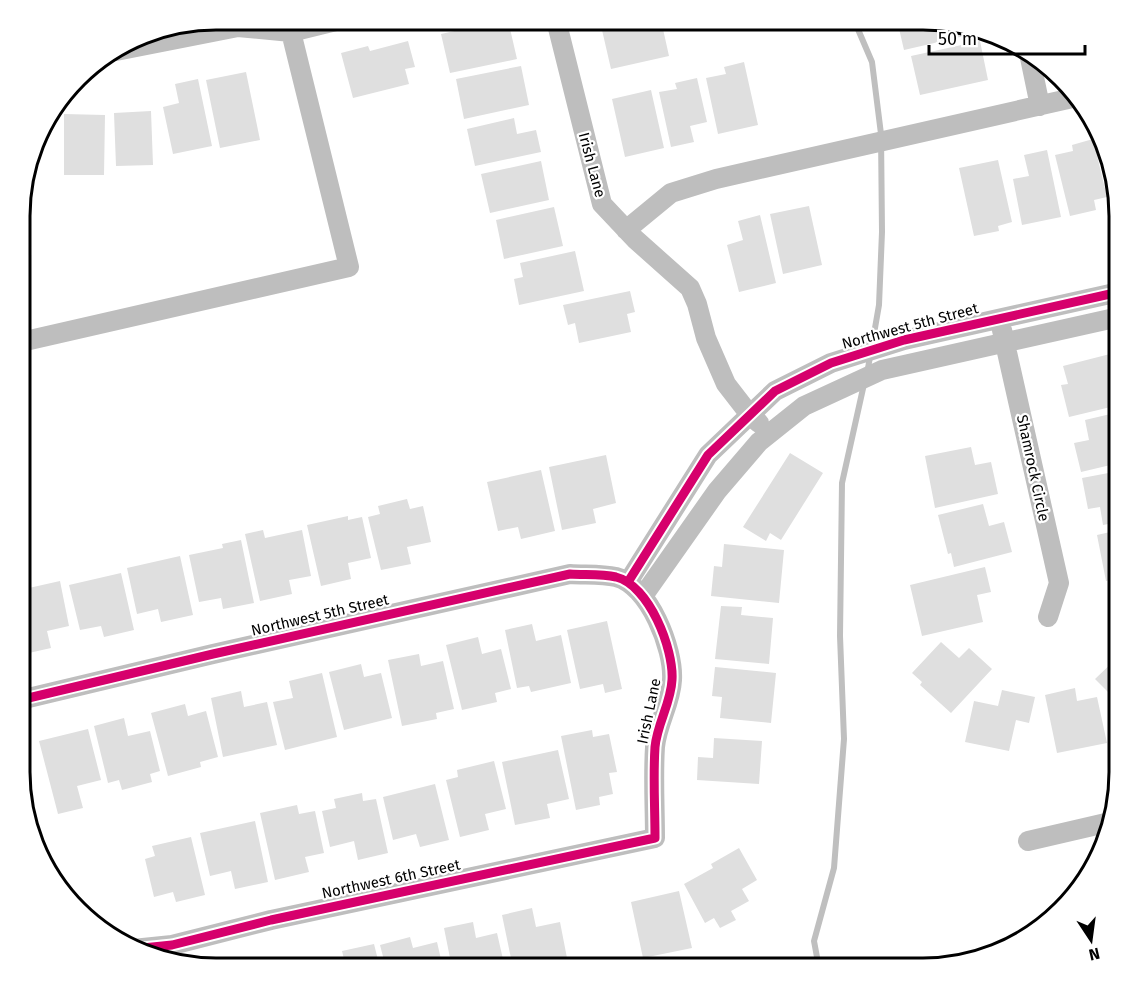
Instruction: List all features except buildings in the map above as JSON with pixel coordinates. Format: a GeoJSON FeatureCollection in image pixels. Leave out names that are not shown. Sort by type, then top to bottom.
{"type":"FeatureCollection","features":[{"type":"Feature","properties":{"kind":"street"},"geometry":{"type":"LineString","coordinates":[[141,46],[223,30]]}},
{"type":"Feature","properties":{"kind":"street"},"geometry":{"type":"LineString","coordinates":[[270,30],[291,32],[299,30]]}},
{"type":"Feature","properties":{"kind":"street","name":"Irish Lane"},"geometry":{"type":"LineString","coordinates":[[559,30],[603,204],[626,230],[690,288],[706,338],[726,384],[750,415],[771,433]]}},
{"type":"Feature","properties":{"kind":"street"},"geometry":{"type":"LineString","coordinates":[[30,340],[349,267],[291,32]]}},
{"type":"Feature","properties":{"kind":"street"},"geometry":{"type":"LineString","coordinates":[[1031,64],[1040,106]]}},
{"type":"Feature","properties":{"kind":"street"},"geometry":{"type":"LineString","coordinates":[[626,230],[671,193],[716,179],[1068,100]]}},
{"type":"Feature","properties":{"kind":"street","name":"Northwest 5th Street"},"geometry":{"type":"LineString","coordinates":[[30,698],[570,574],[616,577],[628,582],[708,455],[776,391],[831,363],[904,340],[1109,294]]}},
{"type":"Feature","properties":{"kind":"street","name":"Shamrock Circle"},"geometry":{"type":"LineString","coordinates":[[998,319],[1059,583],[1048,617]]}},
{"type":"Feature","properties":{"kind":"street"},"geometry":{"type":"LineString","coordinates":[[628,582],[643,596],[717,491],[759,442],[804,406],[882,370],[1109,319]]}},
{"type":"Feature","properties":{"kind":"street","name":"Irish Lane"},"geometry":{"type":"LineString","coordinates":[[643,596],[665,640],[672,679],[670,695],[656,745],[655,838]]}},
{"type":"Feature","properties":{"kind":"street"},"geometry":{"type":"LineString","coordinates":[[1028,841],[1101,824]]}},
{"type":"Feature","properties":{"kind":"street","name":"Northwest 6th Street"},"geometry":{"type":"LineString","coordinates":[[152,947],[172,945],[272,920],[655,838]]}},
{"type":"Feature","properties":{"kind":"waterway"},"geometry":{"type":"LineString","coordinates":[[858,30],[872,62],[881,134],[882,232],[879,305],[867,374]]}},
{"type":"Feature","properties":{"kind":"waterway"},"geometry":{"type":"LineString","coordinates":[[817,958],[814,941],[834,868],[844,739],[840,636],[842,483],[864,384]]}},
{"type":"Feature","properties":{"kind":"cycle path"},"geometry":{"type":"LineString","coordinates":[[628,582],[708,455],[775,391],[831,363],[904,340],[1109,294]]}},
{"type":"Feature","properties":{"kind":"cycle path"},"geometry":{"type":"LineString","coordinates":[[30,698],[570,574],[611,576],[628,582],[649,605],[657,620],[669,652],[672,680],[655,747],[655,838],[271,920],[172,945],[153,947]]}}]}
